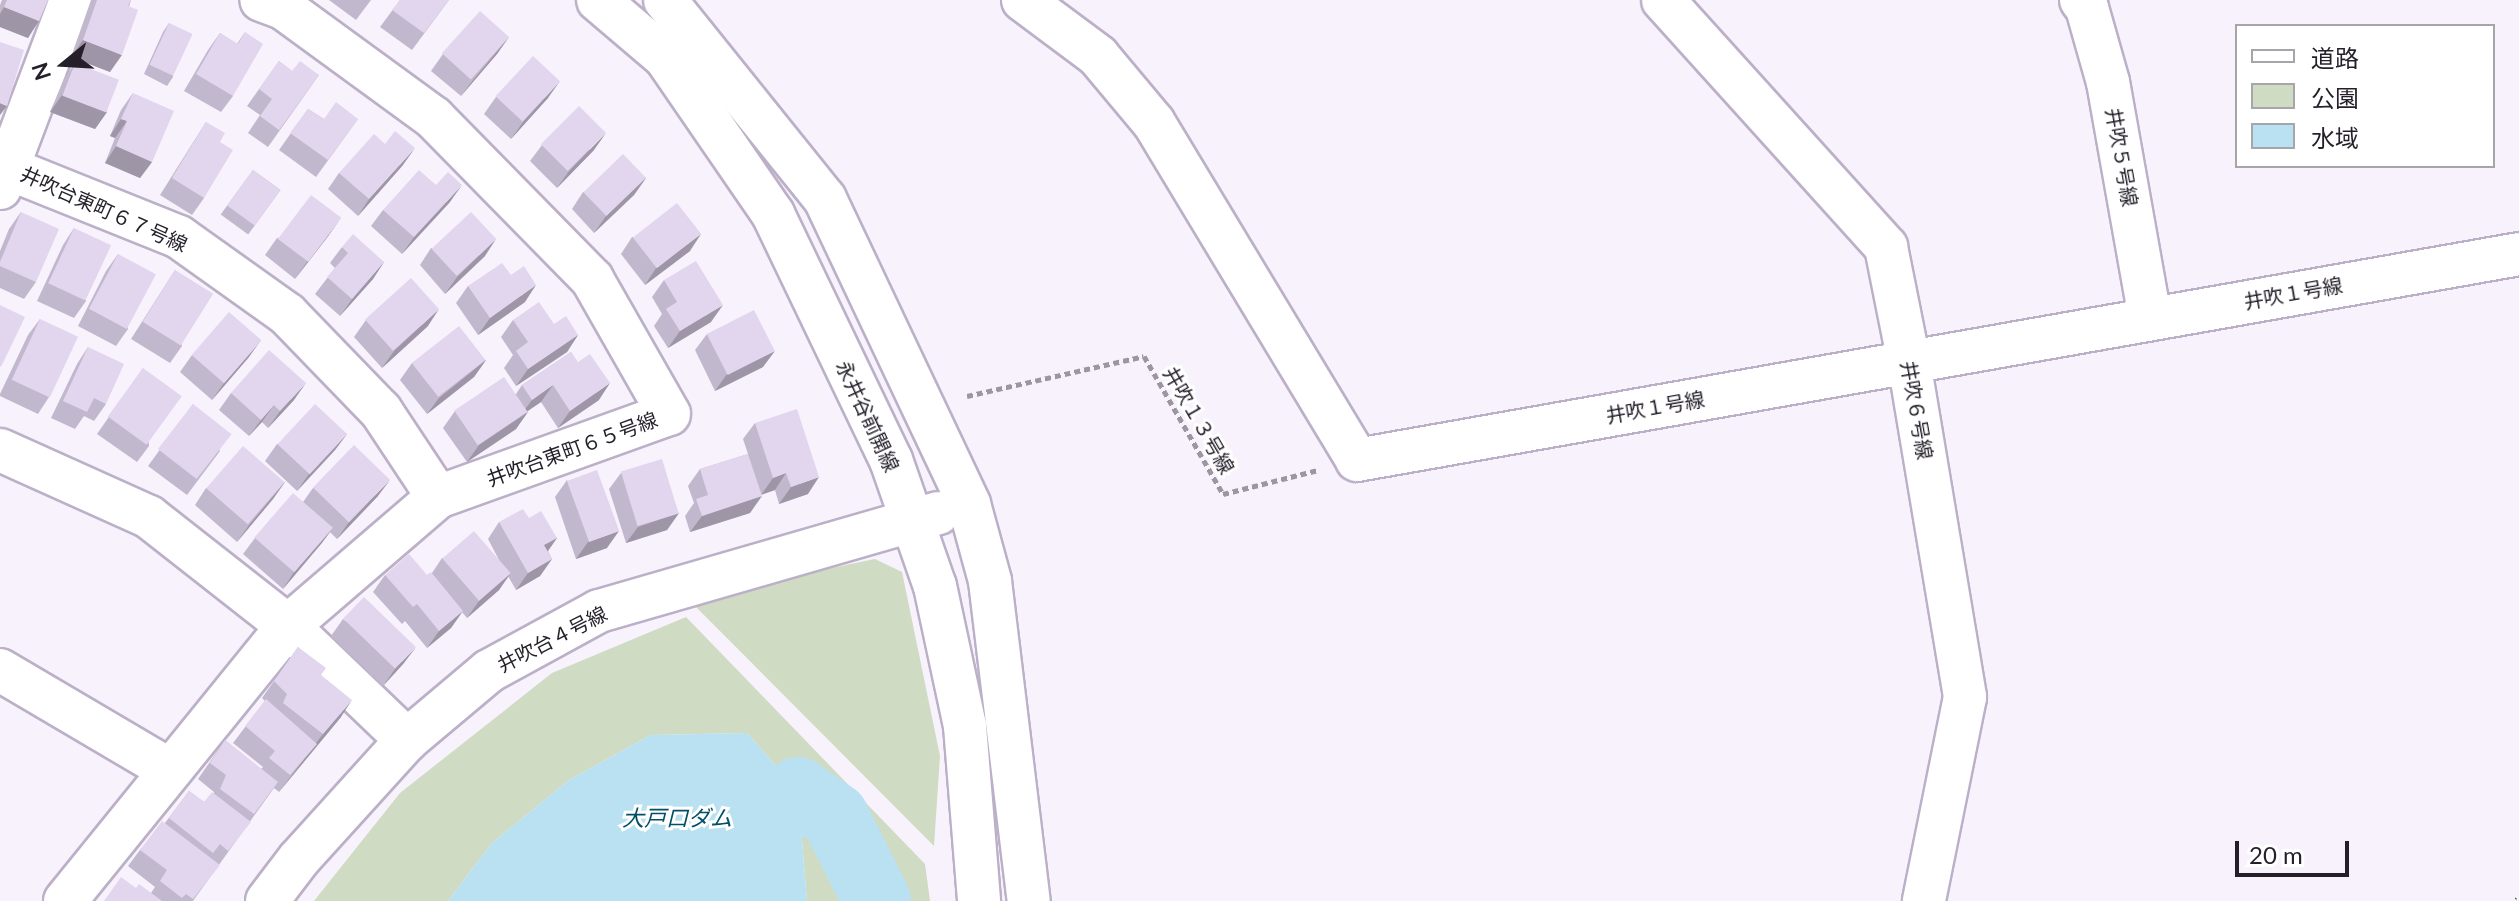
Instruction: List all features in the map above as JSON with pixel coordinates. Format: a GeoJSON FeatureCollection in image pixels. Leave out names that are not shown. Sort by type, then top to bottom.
{"type":"FeatureCollection","features":[{"type":"Feature","properties":{"kind":"street"},"geometry":{"type":"LineString","coordinates":[[3,173],[71,0]]}},
{"type":"Feature","properties":{"kind":"street","name":"井吹台東町６５号線"},"geometry":{"type":"LineString","coordinates":[[65,901],[288,626],[438,497],[669,414],[592,279],[434,118],[283,8],[261,0]]}},
{"type":"Feature","properties":{"kind":"street","name":"永井谷前開線"},"geometry":{"type":"LineString","coordinates":[[598,0],[665,57],[773,214],[891,460],[935,586],[965,726],[979,901]]}},
{"type":"Feature","properties":{"kind":"street"},"geometry":{"type":"LineString","coordinates":[[665,0],[825,199],[969,504],[990,581],[1029,901]]}},
{"type":"Feature","properties":{"kind":"street"},"geometry":{"type":"LineString","coordinates":[[1023,0],[1098,56],[1154,123],[1357,460]]}},
{"type":"Feature","properties":{"kind":"street","name":"井吹６号線"},"geometry":{"type":"LineString","coordinates":[[1663,0],[1886,247],[1909,362],[1965,697],[1924,901]]}},
{"type":"Feature","properties":{"kind":"street","name":"井吹５号線"},"geometry":{"type":"LineString","coordinates":[[2081,0],[2087,8],[2108,82],[2150,317]]}},
{"type":"Feature","properties":{"kind":"street","name":"井吹台東町６７号線"},"geometry":{"type":"LineString","coordinates":[[3,173],[179,237],[287,314],[381,411],[438,497]]}},
{"type":"Feature","properties":{"kind":"street","name":"井吹１号線"},"geometry":{"type":"LineString","coordinates":[[1357,460],[2519,254]]}},
{"type":"Feature","properties":{"kind":"street"},"geometry":{"type":"LineString","coordinates":[[0,450],[149,517],[288,626],[407,740]]}},
{"type":"Feature","properties":{"kind":"street","name":"井吹台４号線"},"geometry":{"type":"LineString","coordinates":[[267,901],[299,859],[407,740],[489,671],[599,611],[969,504]]}},
{"type":"Feature","properties":{"kind":"street"},"geometry":{"type":"LineString","coordinates":[[0,670],[170,770]]}},
{"type":"Feature","properties":{"kind":"path","name":"井吹１３号線"},"geometry":{"type":"LineString","coordinates":[[967,396],[1144,356],[1223,494],[1357,460]]}},
{"type":"Feature","properties":{"kind":"green space"},"geometry":{"type":"Polygon","coordinates":[[[875,559],[902,572],[940,756],[934,846],[687,598],[875,559]]]}},
{"type":"Feature","properties":{"kind":"green space"},"geometry":{"type":"Polygon","coordinates":[[[686,617],[925,864],[930,901],[807,901],[798,791],[747,733],[651,735],[569,780],[492,843],[448,901],[314,901],[400,793],[552,673],[686,617]]]}},
{"type":"Feature","properties":{"kind":"water","name":"大戸口ダム"},"geometry":{"type":"Polygon","coordinates":[[[747,733],[798,791],[807,901],[448,901],[492,843],[569,780],[651,735],[747,733]]]}},
{"type":"Feature","properties":{"kind":"building"},"geometry":{"type":"Polygon","coordinates":[[[7,0],[48,0],[39,21],[4,7],[7,0]]]}},
{"type":"Feature","properties":{"kind":"building"},"geometry":{"type":"Polygon","coordinates":[[[97,0],[131,0],[128,6],[138,10],[122,55],[83,40],[97,0]]]}},
{"type":"Feature","properties":{"kind":"building"},"geometry":{"type":"Polygon","coordinates":[[[400,0],[449,0],[424,33],[392,10],[400,0]]]}},
{"type":"Feature","properties":{"kind":"building"},"geometry":{"type":"Polygon","coordinates":[[[480,11],[509,37],[471,79],[442,53],[480,11]]]}},
{"type":"Feature","properties":{"kind":"building"},"geometry":{"type":"Polygon","coordinates":[[[169,23],[193,34],[173,76],[150,65],[169,23]]]}},
{"type":"Feature","properties":{"kind":"building"},"geometry":{"type":"Polygon","coordinates":[[[245,32],[263,44],[233,96],[196,74],[220,33],[238,44],[245,32]]]}},
{"type":"Feature","properties":{"kind":"building"},"geometry":{"type":"Polygon","coordinates":[[[0,42],[24,50],[7,106],[0,103],[0,42]]]}},
{"type":"Feature","properties":{"kind":"building"},"geometry":{"type":"Polygon","coordinates":[[[533,56],[560,81],[523,121],[495,96],[533,56]]]}},
{"type":"Feature","properties":{"kind":"building"},"geometry":{"type":"Polygon","coordinates":[[[279,61],[292,71],[300,61],[319,75],[279,130],[260,116],[272,99],[259,89],[279,61]]]}},
{"type":"Feature","properties":{"kind":"building"},"geometry":{"type":"Polygon","coordinates":[[[75,63],[119,80],[106,113],[62,96],[75,63]]]}},
{"type":"Feature","properties":{"kind":"building"},"geometry":{"type":"Polygon","coordinates":[[[133,93],[174,111],[152,162],[116,146],[127,121],[121,119],[133,93]]]}},
{"type":"Feature","properties":{"kind":"building"},"geometry":{"type":"Polygon","coordinates":[[[336,102],[358,119],[328,160],[290,133],[308,109],[324,119],[336,102]]]}},
{"type":"Feature","properties":{"kind":"building"},"geometry":{"type":"Polygon","coordinates":[[[579,106],[606,133],[568,171],[541,144],[579,106]]]}},
{"type":"Feature","properties":{"kind":"building"},"geometry":{"type":"Polygon","coordinates":[[[206,122],[225,133],[220,142],[233,150],[204,198],[172,178],[206,122]]]}},
{"type":"Feature","properties":{"kind":"building"},"geometry":{"type":"Polygon","coordinates":[[[395,131],[415,148],[369,199],[339,173],[374,134],[385,144],[395,131]]]}},
{"type":"Feature","properties":{"kind":"building"},"geometry":{"type":"Polygon","coordinates":[[[623,154],[646,178],[606,216],[583,192],[623,154]]]}},
{"type":"Feature","properties":{"kind":"building"},"geometry":{"type":"Polygon","coordinates":[[[253,170],[281,190],[255,226],[227,206],[253,170]]]}},
{"type":"Feature","properties":{"kind":"building"},"geometry":{"type":"Polygon","coordinates":[[[419,170],[436,185],[448,172],[462,185],[414,237],[383,210],[419,170]]]}},
{"type":"Feature","properties":{"kind":"building"},"geometry":{"type":"Polygon","coordinates":[[[311,195],[341,218],[308,262],[278,239],[311,195]]]}},
{"type":"Feature","properties":{"kind":"building"},"geometry":{"type":"Polygon","coordinates":[[[677,203],[701,234],[657,268],[633,237],[677,203]]]}},
{"type":"Feature","properties":{"kind":"building"},"geometry":{"type":"Polygon","coordinates":[[[21,212],[59,229],[36,282],[0,266],[21,212]]]}},
{"type":"Feature","properties":{"kind":"building"},"geometry":{"type":"Polygon","coordinates":[[[471,212],[496,239],[457,276],[432,249],[471,212]]]}},
{"type":"Feature","properties":{"kind":"building"},"geometry":{"type":"Polygon","coordinates":[[[74,228],[111,245],[85,301],[48,283],[74,228]]]}},
{"type":"Feature","properties":{"kind":"building"},"geometry":{"type":"Polygon","coordinates":[[[353,234],[384,262],[352,299],[327,277],[348,253],[342,247],[353,234]]]}},
{"type":"Feature","properties":{"kind":"building"},"geometry":{"type":"Polygon","coordinates":[[[118,254],[156,274],[127,329],[89,309],[118,254]]]}},
{"type":"Feature","properties":{"kind":"building"},"geometry":{"type":"Polygon","coordinates":[[[696,261],[723,305],[680,331],[666,309],[677,302],[664,280],[696,261]]]}},
{"type":"Feature","properties":{"kind":"building"},"geometry":{"type":"Polygon","coordinates":[[[502,263],[511,275],[524,266],[536,285],[490,318],[468,286],[502,263]]]}},
{"type":"Feature","properties":{"kind":"building"},"geometry":{"type":"Polygon","coordinates":[[[175,270],[213,294],[181,346],[143,322],[175,270]]]}},
{"type":"Feature","properties":{"kind":"building"},"geometry":{"type":"Polygon","coordinates":[[[411,278],[439,309],[393,351],[365,319],[411,278]]]}},
{"type":"Feature","properties":{"kind":"building"},"geometry":{"type":"Polygon","coordinates":[[[539,302],[554,324],[566,316],[578,335],[528,369],[516,351],[528,342],[513,320],[539,302]]]}},
{"type":"Feature","properties":{"kind":"building"},"geometry":{"type":"Polygon","coordinates":[[[0,305],[25,317],[1,367],[0,366],[0,305]]]}},
{"type":"Feature","properties":{"kind":"building"},"geometry":{"type":"Polygon","coordinates":[[[754,310],[775,351],[728,375],[707,334],[754,310]]]}},
{"type":"Feature","properties":{"kind":"building"},"geometry":{"type":"Polygon","coordinates":[[[229,312],[261,340],[224,383],[192,355],[229,312]]]}},
{"type":"Feature","properties":{"kind":"building"},"geometry":{"type":"Polygon","coordinates":[[[40,319],[78,337],[50,397],[12,380],[40,319]]]}},
{"type":"Feature","properties":{"kind":"building"},"geometry":{"type":"Polygon","coordinates":[[[459,326],[485,360],[438,397],[412,363],[459,326]]]}},
{"type":"Feature","properties":{"kind":"building"},"geometry":{"type":"Polygon","coordinates":[[[88,347],[124,364],[106,404],[94,398],[87,412],[63,401],[88,347]]]}},
{"type":"Feature","properties":{"kind":"building"},"geometry":{"type":"Polygon","coordinates":[[[269,350],[306,383],[280,411],[274,405],[261,420],[231,393],[269,350]]]}},
{"type":"Feature","properties":{"kind":"building"},"geometry":{"type":"Polygon","coordinates":[[[571,352],[578,362],[590,354],[610,383],[570,411],[553,385],[532,400],[522,385],[571,352]]]}},
{"type":"Feature","properties":{"kind":"building"},"geometry":{"type":"Polygon","coordinates":[[[143,368],[182,396],[147,445],[108,417],[143,368]]]}},
{"type":"Feature","properties":{"kind":"building"},"geometry":{"type":"Polygon","coordinates":[[[504,377],[527,412],[478,445],[454,411],[504,377]]]}},
{"type":"Feature","properties":{"kind":"building"},"geometry":{"type":"Polygon","coordinates":[[[193,404],[232,434],[197,479],[158,449],[193,404]]]}},
{"type":"Feature","properties":{"kind":"building"},"geometry":{"type":"Polygon","coordinates":[[[315,404],[347,434],[310,474],[277,444],[315,404]]]}},
{"type":"Feature","properties":{"kind":"building"},"geometry":{"type":"Polygon","coordinates":[[[797,409],[819,477],[791,487],[786,473],[773,478],[755,423],[797,409]]]}},
{"type":"Feature","properties":{"kind":"building"},"geometry":{"type":"Polygon","coordinates":[[[354,445],[390,480],[349,522],[313,487],[354,445]]]}},
{"type":"Feature","properties":{"kind":"building"},"geometry":{"type":"Polygon","coordinates":[[[243,446],[285,482],[248,524],[206,488],[243,446]]]}},
{"type":"Feature","properties":{"kind":"building"},"geometry":{"type":"Polygon","coordinates":[[[748,454],[762,496],[702,516],[696,499],[708,495],[700,469],[748,454]]]}},
{"type":"Feature","properties":{"kind":"building"},"geometry":{"type":"Polygon","coordinates":[[[662,459],[679,514],[638,526],[621,472],[662,459]]]}},
{"type":"Feature","properties":{"kind":"building"},"geometry":{"type":"Polygon","coordinates":[[[597,470],[619,531],[589,542],[567,481],[597,470]]]}},
{"type":"Feature","properties":{"kind":"building"},"geometry":{"type":"Polygon","coordinates":[[[293,493],[333,528],[294,572],[254,538],[293,493]]]}},
{"type":"Feature","properties":{"kind":"building"},"geometry":{"type":"Polygon","coordinates":[[[523,509],[529,518],[541,511],[557,538],[544,545],[552,559],[528,573],[499,522],[523,509]]]}},
{"type":"Feature","properties":{"kind":"building"},"geometry":{"type":"Polygon","coordinates":[[[474,531],[511,573],[479,601],[442,559],[474,531]]]}},
{"type":"Feature","properties":{"kind":"building"},"geometry":{"type":"Polygon","coordinates":[[[409,554],[427,575],[431,572],[463,611],[439,631],[417,604],[413,607],[385,575],[409,554]]]}},
{"type":"Feature","properties":{"kind":"building"},"geometry":{"type":"Polygon","coordinates":[[[364,597],[416,647],[395,669],[343,619],[364,597]]]}},
{"type":"Feature","properties":{"kind":"building"},"geometry":{"type":"Polygon","coordinates":[[[298,647],[326,668],[321,675],[352,700],[323,734],[283,703],[287,694],[274,681],[298,647]]]}},
{"type":"Feature","properties":{"kind":"building"},"geometry":{"type":"Polygon","coordinates":[[[266,699],[317,744],[290,775],[269,758],[275,751],[245,726],[266,699]]]}},
{"type":"Feature","properties":{"kind":"building"},"geometry":{"type":"Polygon","coordinates":[[[225,740],[278,782],[254,814],[220,789],[226,775],[210,763],[225,740]]]}},
{"type":"Feature","properties":{"kind":"building"},"geometry":{"type":"Polygon","coordinates":[[[189,791],[204,802],[212,792],[251,822],[228,851],[220,844],[213,853],[169,818],[189,791]]]}},
{"type":"Feature","properties":{"kind":"building"},"geometry":{"type":"Polygon","coordinates":[[[162,821],[220,865],[193,899],[186,894],[182,898],[160,881],[167,870],[140,850],[162,821]]]}},
{"type":"Feature","properties":{"kind":"building"},"geometry":{"type":"Polygon","coordinates":[[[121,877],[136,888],[139,884],[162,901],[104,901],[121,877]]]}},
{"type":"Feature","properties":{"kind":"waterway"},"geometry":{"type":"LineString","coordinates":[[798,791],[835,817],[877,901]]}}]}
